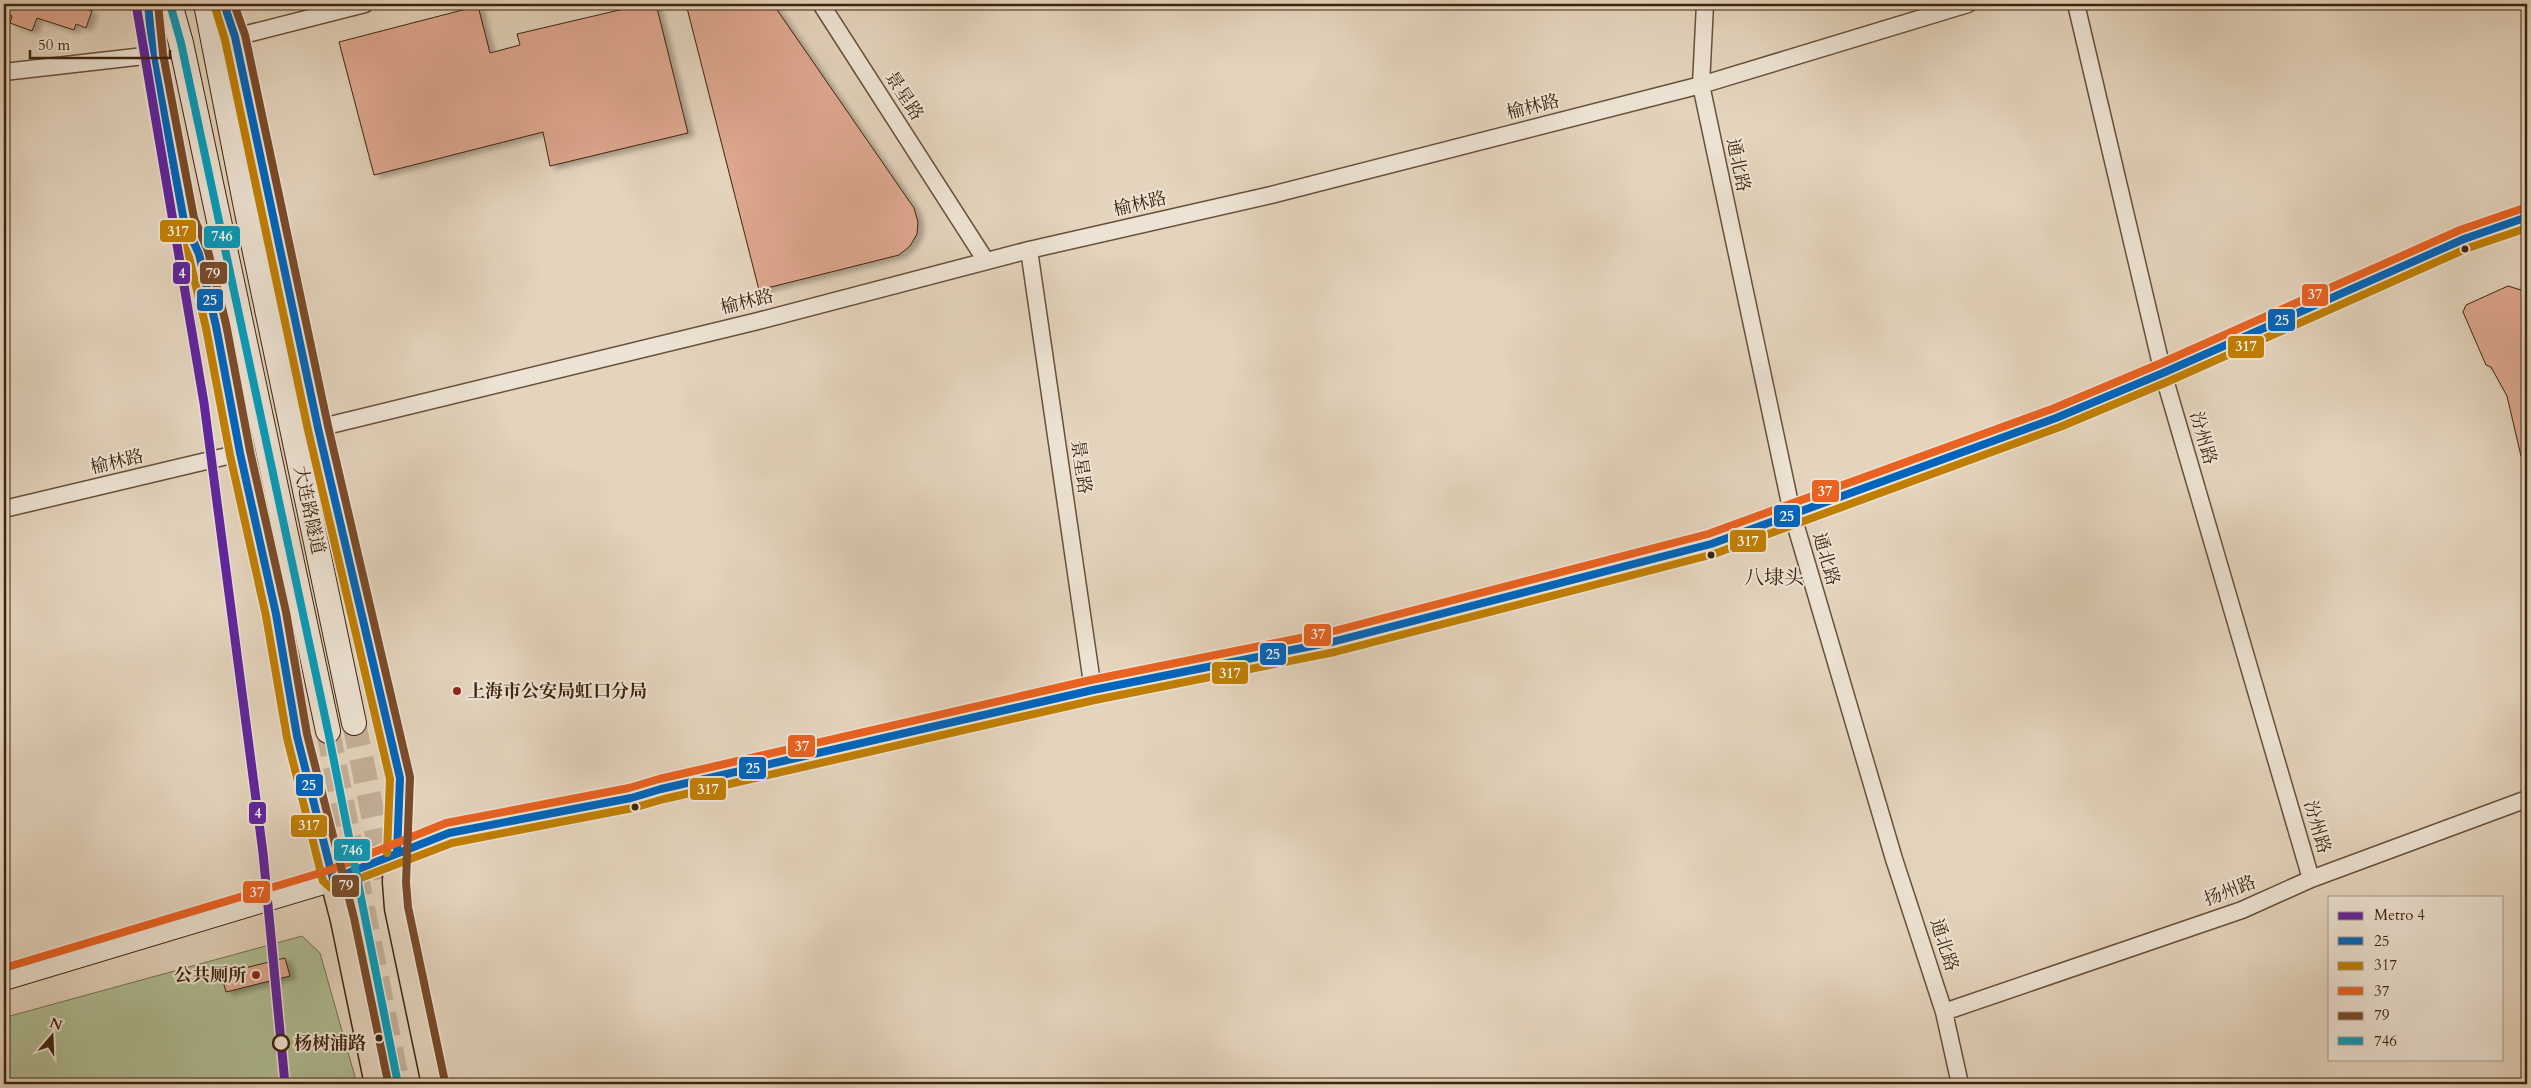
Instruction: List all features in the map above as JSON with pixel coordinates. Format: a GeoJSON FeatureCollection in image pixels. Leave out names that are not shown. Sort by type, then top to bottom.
{"type":"FeatureCollection","features":[{"type":"Feature","properties":{"kind":"main road"},"geometry":{"type":"LineString","coordinates":[[148,4],[152,55],[184,221],[199,254],[216,326],[240,453],[276,614],[297,736],[333,880],[378,1084]]}},
{"type":"Feature","properties":{"kind":"main road","name":"大连路隧道"},"geometry":{"type":"LineString","coordinates":[[170,4],[183,52],[328,731]]}},
{"type":"Feature","properties":{"kind":"main road","name":"大连路隧道"},"geometry":{"type":"LineString","coordinates":[[206,4],[252,238],[354,723]]}},
{"type":"Feature","properties":{"kind":"main road"},"geometry":{"type":"LineString","coordinates":[[224,4],[235,37],[318,428],[400,778],[400,814],[396,853],[398,908],[435,1084]]}},
{"type":"Feature","properties":{"kind":"main road"},"geometry":{"type":"LineString","coordinates":[[4,978],[333,880],[449,833],[631,798],[661,789],[1093,690],[1332,642],[1711,544],[2056,418],[2163,373],[2464,239],[2527,217]]}},
{"type":"Feature","properties":{"kind":"street"},"geometry":{"type":"LineString","coordinates":[[235,37],[365,4]]}},
{"type":"Feature","properties":{"kind":"street","name":"景星路"},"geometry":{"type":"LineString","coordinates":[[821,4],[986,261]]}},
{"type":"Feature","properties":{"kind":"street","name":"通北路"},"geometry":{"type":"LineString","coordinates":[[1705,4],[1701,85],[1792,513],[1894,859],[1944,1012],[1960,1084]]}},
{"type":"Feature","properties":{"kind":"street","name":"榆林路"},"geometry":{"type":"LineString","coordinates":[[318,428],[758,320],[1029,250],[1271,195],[1701,85],[1968,4]]}},
{"type":"Feature","properties":{"kind":"street","name":"汾州路"},"geometry":{"type":"LineString","coordinates":[[2076,4],[2163,373],[2311,879]]}},
{"type":"Feature","properties":{"kind":"street"},"geometry":{"type":"LineString","coordinates":[[4,72],[152,55]]}},
{"type":"Feature","properties":{"kind":"street","name":"景星路"},"geometry":{"type":"LineString","coordinates":[[1029,250],[1093,690]]}},
{"type":"Feature","properties":{"kind":"street","name":"榆林路"},"geometry":{"type":"LineString","coordinates":[[4,509],[240,453]]}},
{"type":"Feature","properties":{"kind":"street","name":"扬州路"},"geometry":{"type":"LineString","coordinates":[[1944,1012],[2242,910],[2311,879],[2527,799]]}},
{"type":"Feature","properties":{"kind":"green space"},"geometry":{"type":"Polygon","coordinates":[[[302,936],[320,953],[357,1084],[4,1084],[4,1026],[10,1016],[302,936]]]}},
{"type":"Feature","properties":{"kind":"building"},"geometry":{"type":"Polygon","coordinates":[[[4,4],[72,4],[92,11],[86,28],[76,24],[74,30],[37,18],[32,31],[10,23],[12,16],[4,13],[4,4]]]}},
{"type":"Feature","properties":{"kind":"building"},"geometry":{"type":"Polygon","coordinates":[[[645,4],[656,4],[688,133],[550,166],[543,132],[374,175],[339,42],[478,6],[490,53],[520,45],[517,34],[645,4]]]}},
{"type":"Feature","properties":{"kind":"building"},"geometry":{"type":"Polygon","coordinates":[[[686,4],[773,4],[914,208],[918,222],[917,234],[910,246],[899,255],[759,290],[686,4]]]}},
{"type":"Feature","properties":{"kind":"building"},"geometry":{"type":"Polygon","coordinates":[[[2508,286],[2527,292],[2527,455],[2521,456],[2507,396],[2491,367],[2486,365],[2463,312],[2466,305],[2508,286]]]}},
{"type":"Feature","properties":{"kind":"building","name":"公共厕所"},"geometry":{"type":"Polygon","coordinates":[[[285,958],[290,976],[226,992],[221,974],[285,958]]]}},
{"type":"Feature","properties":{"kind":"tunnel"},"geometry":{"type":"LineString","coordinates":[[354,723],[386,878]]}},
{"type":"Feature","properties":{"kind":"tunnel"},"geometry":{"type":"LineString","coordinates":[[328,731],[398,1084]]}},
{"type":"Feature","properties":{"kind":"metro line","name":"4"},"geometry":{"type":"LineString","coordinates":[[136,4],[204,403],[263,853],[285,1084]]}},
{"type":"Feature","properties":{"kind":"transit line","name":"25"},"geometry":{"type":"LineString","coordinates":[[148,4],[153,55],[184,221],[199,254],[216,326],[240,453],[276,614],[297,736],[333,879],[449,833],[631,798],[661,789],[1093,690],[1332,642],[1711,544],[2056,418],[2163,373],[2464,239],[2527,217]]}},
{"type":"Feature","properties":{"kind":"transit line","name":"79"},"geometry":{"type":"LineString","coordinates":[[158,4],[163,54],[194,218],[208,251],[226,324],[250,451],[286,612],[307,734],[354,918],[388,1082]]}},
{"type":"Feature","properties":{"kind":"transit line","name":"746"},"geometry":{"type":"LineString","coordinates":[[170,4],[181,43],[328,731],[398,1084]]}},
{"type":"Feature","properties":{"kind":"transit line","name":"25"},"geometry":{"type":"LineString","coordinates":[[224,4],[235,37],[318,428],[400,778],[397,853]]}},
{"type":"Feature","properties":{"kind":"transit line","name":"79"},"geometry":{"type":"LineString","coordinates":[[234,4],[245,35],[328,426],[410,777],[406,882],[408,907],[445,1082]]}},
{"type":"Feature","properties":{"kind":"transit line","name":"317"},"geometry":{"type":"LineString","coordinates":[[138,5],[143,57],[174,223],[189,257],[206,328],[230,455],[266,616],[287,738],[323,881],[332,889],[452,843],[633,808],[664,799],[1095,700],[1335,652],[1714,554],[2060,427],[2167,382],[2468,248],[2527,228]]}},
{"type":"Feature","properties":{"kind":"transit line","name":"317"},"geometry":{"type":"LineString","coordinates":[[215,7],[225,40],[308,430],[390,779],[387,853]]}},
{"type":"Feature","properties":{"kind":"transit line","name":"37"},"geometry":{"type":"LineString","coordinates":[[4,968],[330,870],[446,823],[629,788],[659,779],[1091,680],[1330,632],[1708,534],[2052,409],[2159,364],[2460,230],[2524,208]]}},
{"type":"Feature","properties":{"kind":"place","name":"上海市公安局虹口分局"},"geometry":{"type":"Point","coordinates":[457,691]}},
{"type":"Feature","properties":{"kind":"place","name":"公共厕所"},"geometry":{"type":"Point","coordinates":[256,975]}},
{"type":"Feature","properties":{"kind":"place","name":"杨树浦路"},"geometry":{"type":"Point","coordinates":[281,1043]}},
{"type":"Feature","properties":{"kind":"district","name":"八埭头"},"geometry":{"type":"Point","coordinates":[1774,577]}}]}
